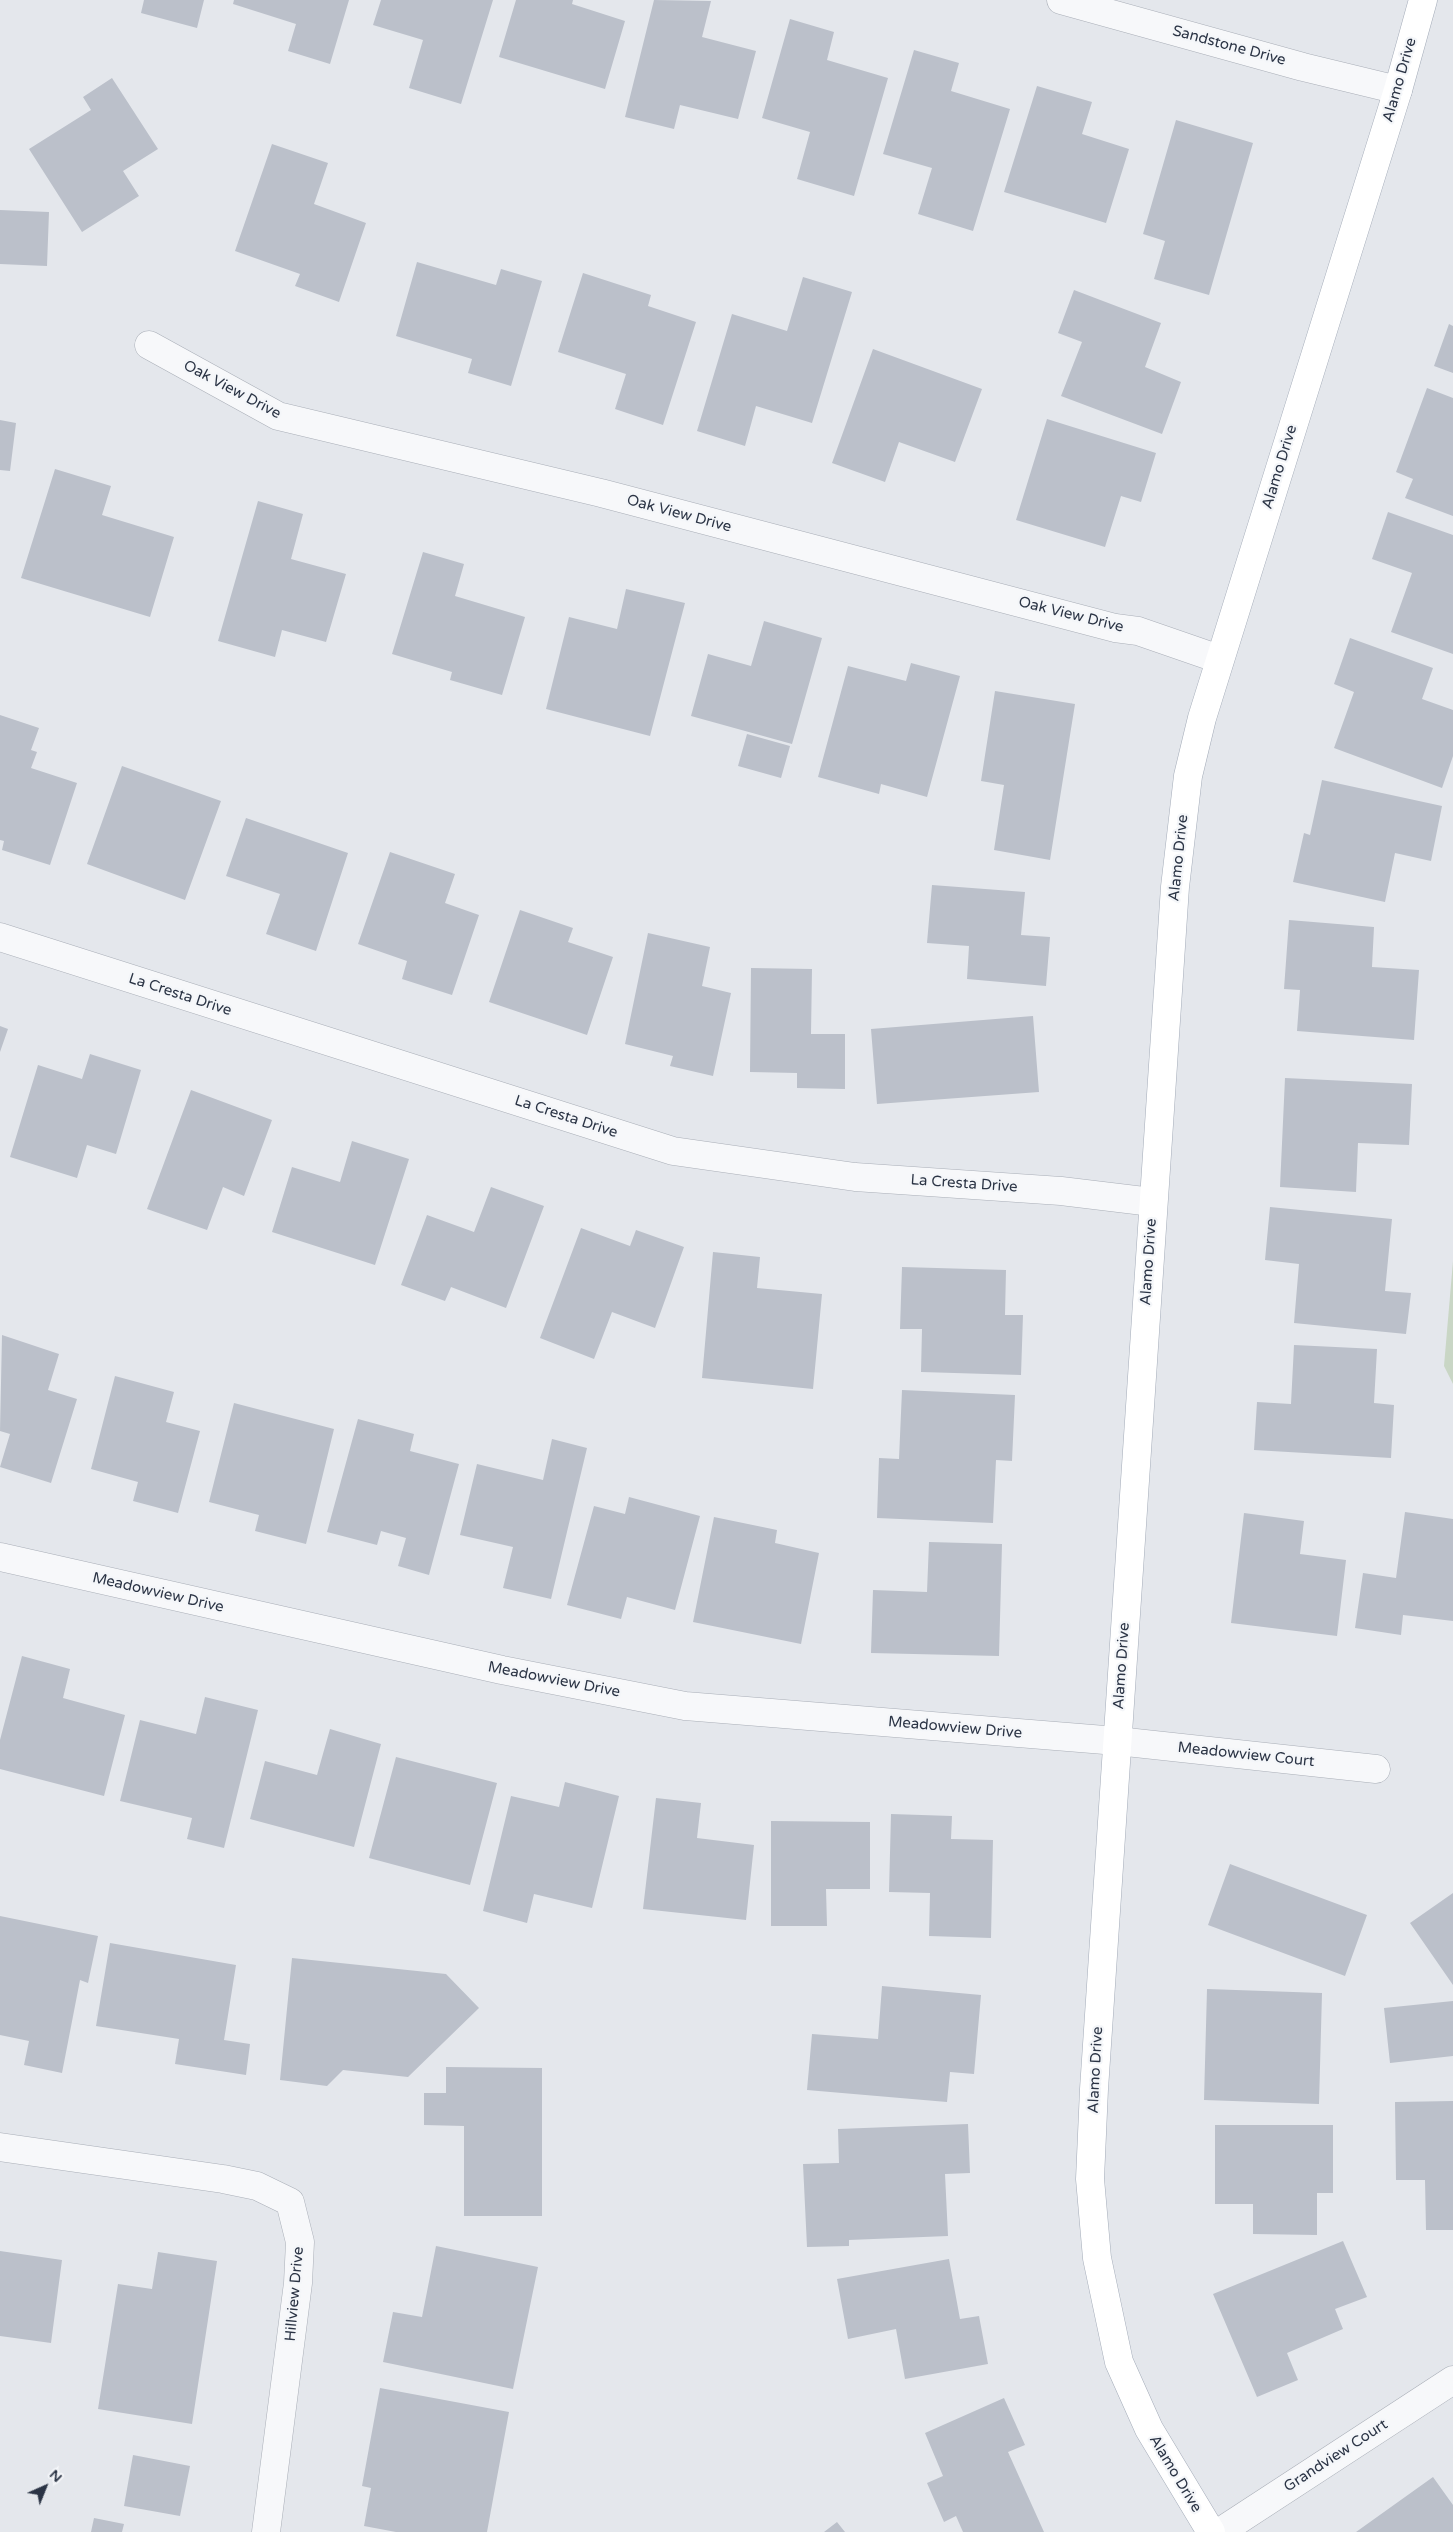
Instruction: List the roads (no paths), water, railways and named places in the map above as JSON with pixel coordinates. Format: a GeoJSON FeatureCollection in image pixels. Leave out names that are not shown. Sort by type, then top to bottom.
{"type":"FeatureCollection","features":[{"type":"Feature","properties":{"kind":"main road","name":"Alamo Drive"},"geometry":{"type":"LineString","coordinates":[[1211,2532],[1149,2429],[1119,2362],[1097,2258],[1090,2178],[1094,2088],[1152,1202],[1175,887],[1188,776],[1219,659],[1398,90],[1423,0]]}},
{"type":"Feature","properties":{"kind":"street","name":"Sandstone Drive"},"geometry":{"type":"LineString","coordinates":[[1061,0],[1303,67],[1398,90]]}},
{"type":"Feature","properties":{"kind":"street","name":"Oak View Drive"},"geometry":{"type":"LineString","coordinates":[[149,345],[278,416],[611,496],[1096,623],[1138,631],[1219,659]]}},
{"type":"Feature","properties":{"kind":"street","name":"La Cresta Drive"},"geometry":{"type":"LineString","coordinates":[[0,937],[673,1152],[855,1177],[1061,1191],[1152,1202]]}},
{"type":"Feature","properties":{"kind":"street","name":"Meadowview Drive"},"geometry":{"type":"LineString","coordinates":[[0,1557],[502,1670],[685,1706],[1117,1741]]}},
{"type":"Feature","properties":{"kind":"street","name":"Meadowview Court"},"geometry":{"type":"LineString","coordinates":[[1117,1741],[1376,1769]]}},
{"type":"Feature","properties":{"kind":"street","name":"Hillview Drive"},"geometry":{"type":"LineString","coordinates":[[0,2147],[223,2179],[258,2186],[290,2202],[300,2242],[298,2283],[266,2532]]}},
{"type":"Feature","properties":{"kind":"street","name":"Grandview Court"},"geometry":{"type":"LineString","coordinates":[[1220,2532],[1453,2380]]}}]}
